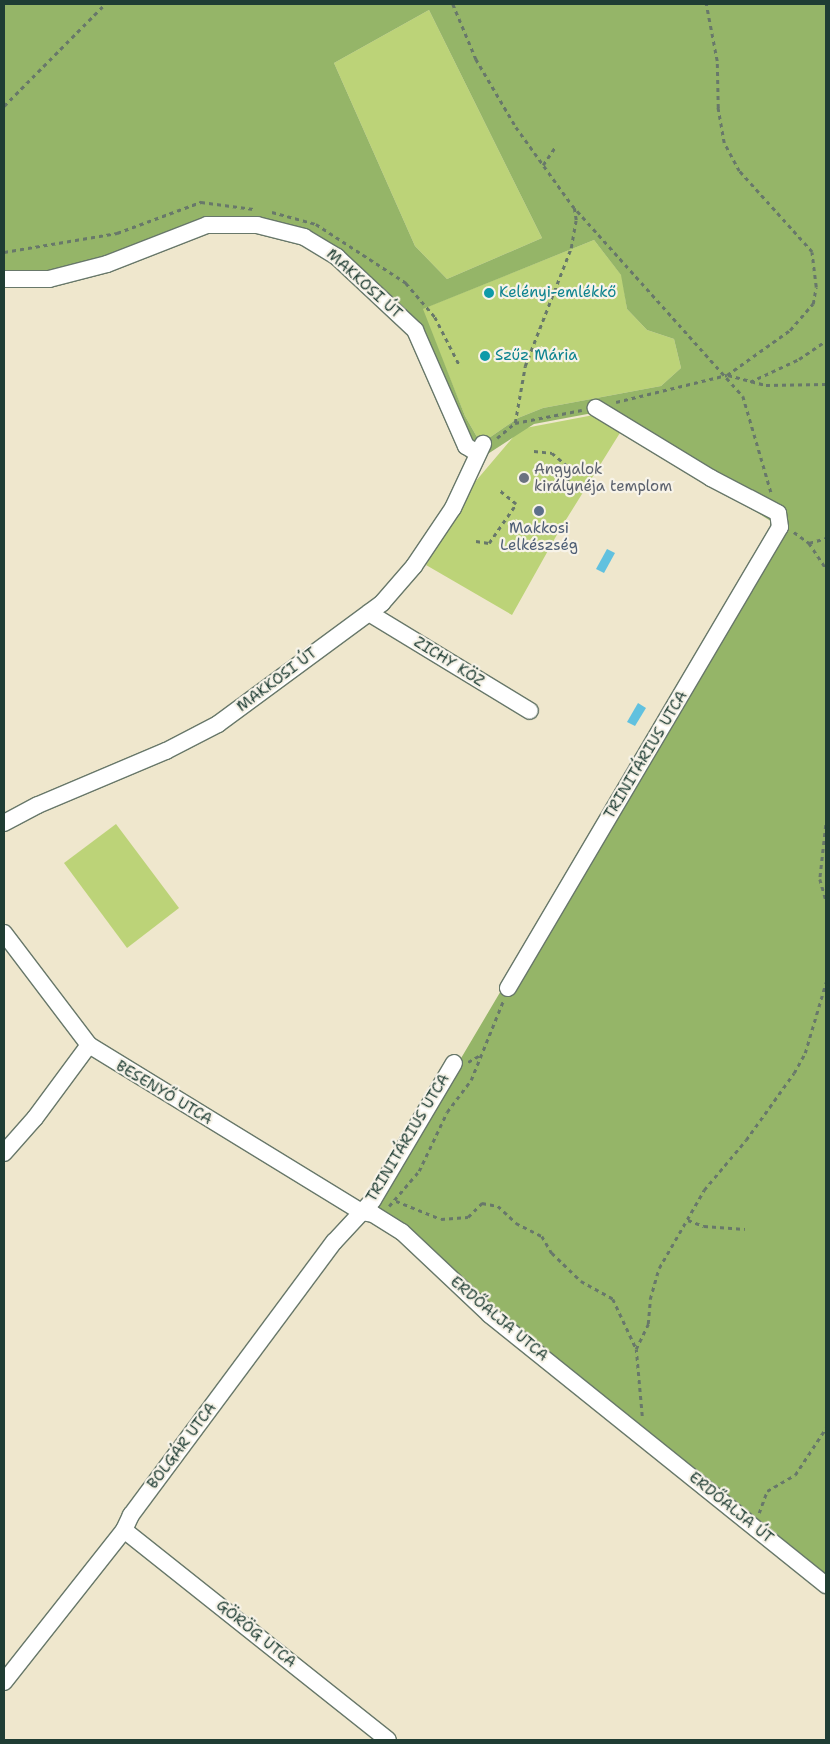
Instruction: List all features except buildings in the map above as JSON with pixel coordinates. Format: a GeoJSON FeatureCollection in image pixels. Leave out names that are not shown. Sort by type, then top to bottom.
{"type":"FeatureCollection","features":[{"type":"Feature","properties":{"kind":"street","name":"MAKKOSI ÚT"},"geometry":{"type":"LineString","coordinates":[[4,279],[49,279],[106,264],[207,225],[257,226],[304,238],[337,257],[415,330],[466,446],[480,449],[471,475],[422,554],[382,603],[218,724],[166,751],[38,805],[4,823]]}},
{"type":"Feature","properties":{"kind":"street"},"geometry":{"type":"LineString","coordinates":[[596,408],[710,478],[779,517]]}},
{"type":"Feature","properties":{"kind":"street","name":"TRINITÁRIUS UTCA"},"geometry":{"type":"LineString","coordinates":[[508,988],[779,517]]}},
{"type":"Feature","properties":{"kind":"street","name":"ZICHY KÖZ"},"geometry":{"type":"LineString","coordinates":[[369,613],[530,711]]}},
{"type":"Feature","properties":{"kind":"street","name":"BESENYŐ UTCA"},"geometry":{"type":"LineString","coordinates":[[4,933],[89,1046],[367,1213]]}},
{"type":"Feature","properties":{"kind":"street"},"geometry":{"type":"LineString","coordinates":[[4,1153],[35,1118],[89,1046]]}},
{"type":"Feature","properties":{"kind":"street","name":"TRINITÁRIUS UTCA"},"geometry":{"type":"LineString","coordinates":[[367,1213],[454,1063]]}},
{"type":"Feature","properties":{"kind":"street","name":"ERDŐALJA UTCA"},"geometry":{"type":"LineString","coordinates":[[367,1213],[402,1232],[490,1315],[635,1431]]}},
{"type":"Feature","properties":{"kind":"street","name":"BOLGÁR UTCA"},"geometry":{"type":"LineString","coordinates":[[4,1682],[124,1530],[131,1515],[334,1242],[367,1213]]}},
{"type":"Feature","properties":{"kind":"street","name":"ERDŐALJA ÚT"},"geometry":{"type":"LineString","coordinates":[[635,1431],[826,1585]]}},
{"type":"Feature","properties":{"kind":"street","name":"GÖRÖG UTCA"},"geometry":{"type":"LineString","coordinates":[[124,1530],[388,1740]]}},
{"type":"Feature","properties":{"kind":"path"},"geometry":{"type":"LineString","coordinates":[[4,106],[105,4]]}},
{"type":"Feature","properties":{"kind":"path"},"geometry":{"type":"LineString","coordinates":[[453,4],[476,59],[543,165],[572,205],[727,375],[743,396],[779,517],[809,543],[826,568]]}},
{"type":"Feature","properties":{"kind":"path"},"geometry":{"type":"LineString","coordinates":[[480,449],[502,436],[516,423],[596,408],[727,375],[805,316],[813,304],[816,287],[812,252],[739,171],[728,154],[721,130],[717,61],[706,4]]}},
{"type":"Feature","properties":{"kind":"path"},"geometry":{"type":"LineString","coordinates":[[543,165],[556,146]]}},
{"type":"Feature","properties":{"kind":"path"},"geometry":{"type":"LineString","coordinates":[[4,252],[117,232],[201,202],[257,209]]}},
{"type":"Feature","properties":{"kind":"path"},"geometry":{"type":"LineString","coordinates":[[516,423],[525,366],[574,237],[576,220],[572,205]]}},
{"type":"Feature","properties":{"kind":"path"},"geometry":{"type":"LineString","coordinates":[[266,211],[316,224],[406,283],[434,317],[460,366]]}},
{"type":"Feature","properties":{"kind":"path"},"geometry":{"type":"LineString","coordinates":[[748,382],[799,359],[826,341]]}},
{"type":"Feature","properties":{"kind":"path"},"geometry":{"type":"LineString","coordinates":[[727,375],[748,382],[826,384]]}},
{"type":"Feature","properties":{"kind":"path"},"geometry":{"type":"LineString","coordinates":[[534,451],[545,450],[559,458],[572,470],[568,480]]}},
{"type":"Feature","properties":{"kind":"path"},"geometry":{"type":"LineString","coordinates":[[499,490],[516,504]]}},
{"type":"Feature","properties":{"kind":"path"},"geometry":{"type":"LineString","coordinates":[[476,541],[489,543],[519,500]]}},
{"type":"Feature","properties":{"kind":"path"},"geometry":{"type":"LineString","coordinates":[[809,543],[826,538]]}},
{"type":"Feature","properties":{"kind":"path"},"geometry":{"type":"LineString","coordinates":[[826,825],[820,879],[826,900]]}},
{"type":"Feature","properties":{"kind":"path"},"geometry":{"type":"LineString","coordinates":[[636,1349],[648,1324],[655,1279],[712,1179],[746,1140],[794,1073],[805,1053],[826,982]]}},
{"type":"Feature","properties":{"kind":"path"},"geometry":{"type":"LineString","coordinates":[[367,1213],[396,1201],[425,1161],[447,1112],[472,1080],[508,988]]}},
{"type":"Feature","properties":{"kind":"path"},"geometry":{"type":"LineString","coordinates":[[396,1201],[441,1219],[468,1217],[482,1203],[498,1206],[516,1223],[542,1236],[552,1253],[581,1281],[613,1299],[636,1349],[642,1409],[635,1431]]}},
{"type":"Feature","properties":{"kind":"path"},"geometry":{"type":"LineString","coordinates":[[688,1220],[704,1226],[745,1229]]}},
{"type":"Feature","properties":{"kind":"path"},"geometry":{"type":"LineString","coordinates":[[750,1524],[760,1511],[766,1492],[797,1472],[812,1444],[826,1428]]}},
{"type":"Feature","properties":{"kind":"green space"},"geometry":{"type":"Polygon","coordinates":[[[4,4],[826,4],[826,1585],[373,1214],[457,1065],[777,525],[598,412],[534,424],[480,459],[423,332],[340,253],[220,217],[111,260],[50,274],[4,275],[4,4]],[[429,10],[334,63],[415,246],[447,279],[542,238],[429,10]],[[594,240],[423,309],[465,416],[477,437],[489,438],[518,418],[543,408],[661,386],[681,368],[674,339],[647,330],[627,309],[621,275],[594,240]]]}},
{"type":"Feature","properties":{"kind":"green space"},"geometry":{"type":"Polygon","coordinates":[[[429,10],[542,238],[447,279],[415,246],[334,63],[429,10]]]}},
{"type":"Feature","properties":{"kind":"green space"},"geometry":{"type":"Polygon","coordinates":[[[594,240],[622,276],[627,309],[647,330],[674,339],[681,368],[661,386],[543,408],[518,418],[489,438],[477,437],[465,416],[422,309],[594,240]]]}},
{"type":"Feature","properties":{"kind":"green space"},"geometry":{"type":"Polygon","coordinates":[[[599,414],[623,428],[559,531],[512,615],[426,565],[475,482],[520,429],[599,414]]]}},
{"type":"Feature","properties":{"kind":"green space"},"geometry":{"type":"Polygon","coordinates":[[[116,824],[179,908],[127,948],[64,863],[116,824]]]}},
{"type":"Feature","properties":{"kind":"water"},"geometry":{"type":"Polygon","coordinates":[[[607,549],[615,553],[604,573],[596,569],[607,549]]]}},
{"type":"Feature","properties":{"kind":"water"},"geometry":{"type":"Polygon","coordinates":[[[638,703],[646,708],[635,726],[627,722],[638,703]]]}},
{"type":"Feature","properties":{"kind":"place","name":"Kelényi-emlékkő"},"geometry":{"type":"Point","coordinates":[489,293]}},
{"type":"Feature","properties":{"kind":"place","name":"Szűz Mária"},"geometry":{"type":"Point","coordinates":[485,356]}},
{"type":"Feature","properties":{"kind":"place","name":"Angyalok királynéja templom"},"geometry":{"type":"Point","coordinates":[524,478]}},
{"type":"Feature","properties":{"kind":"place","name":"Makkosi Lelkészség"},"geometry":{"type":"Point","coordinates":[539,511]}}]}
